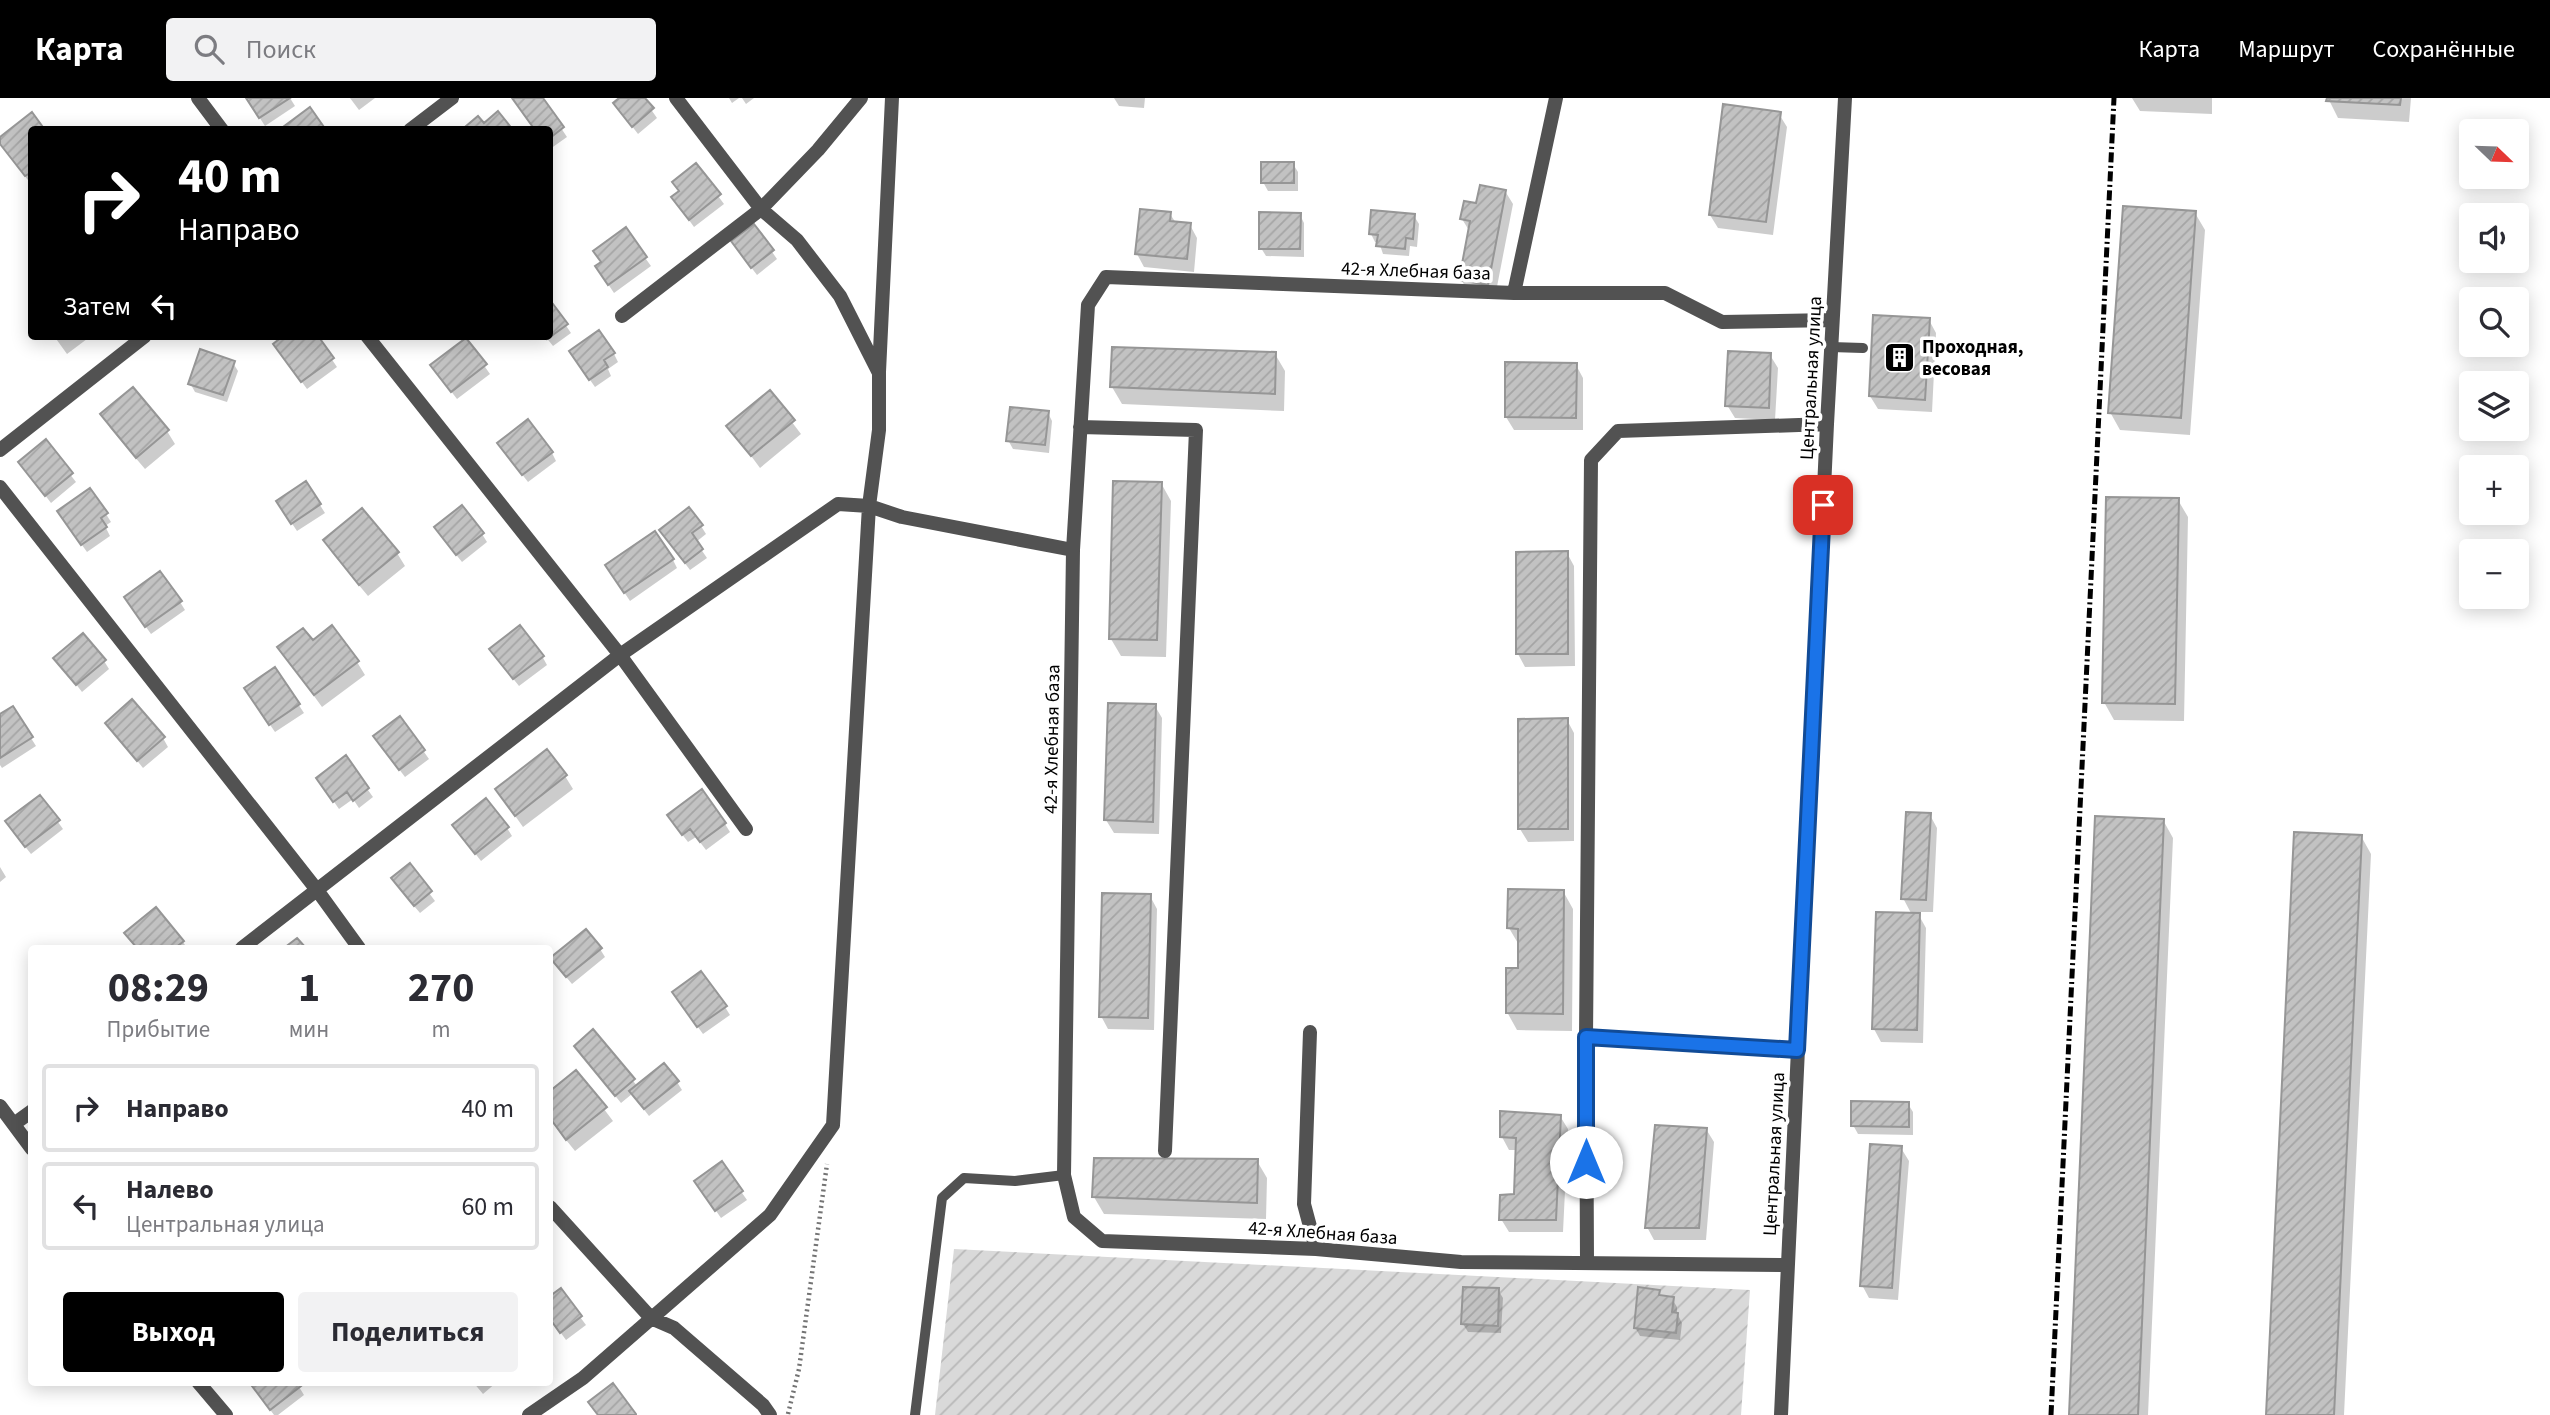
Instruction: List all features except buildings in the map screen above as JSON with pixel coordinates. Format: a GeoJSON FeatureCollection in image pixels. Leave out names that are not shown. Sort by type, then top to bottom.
{"type":"FeatureCollection","features":[{"type":"Feature","properties":{"kind":"street"},"geometry":{"type":"LineString","coordinates":[[198,98],[219,126]]}},
{"type":"Feature","properties":{"kind":"street"},"geometry":{"type":"LineString","coordinates":[[415,126],[452,98]]}},
{"type":"Feature","properties":{"kind":"street"},"geometry":{"type":"LineString","coordinates":[[677,98],[761,209],[797,240],[840,296],[879,372]]}},
{"type":"Feature","properties":{"kind":"street"},"geometry":{"type":"LineString","coordinates":[[622,316],[761,209],[818,150],[861,98]]}},
{"type":"Feature","properties":{"kind":"street"},"geometry":{"type":"LineString","coordinates":[[529,1415],[583,1378],[770,1215],[833,1125],[869,506],[879,430],[879,372],[892,98]]}},
{"type":"Feature","properties":{"kind":"street"},"geometry":{"type":"LineString","coordinates":[[1514,293],[1556,98]]}},
{"type":"Feature","properties":{"kind":"street","name":"Центральная улица"},"geometry":{"type":"LineString","coordinates":[[1780,1415],[1845,98]]}},
{"type":"Feature","properties":{"kind":"street","name":"42-я Хлебная база"},"geometry":{"type":"LineString","coordinates":[[1788,1265],[1461,1262],[1317,1249],[1102,1241],[1074,1217],[1064,1175],[1073,550],[1088,305],[1106,277],[1514,293],[1665,293],[1722,322],[1832,320]]}},
{"type":"Feature","properties":{"kind":"street"},"geometry":{"type":"LineString","coordinates":[[0,450],[140,340]]}},
{"type":"Feature","properties":{"kind":"street"},"geometry":{"type":"LineString","coordinates":[[370,340],[620,655],[746,829]]}},
{"type":"Feature","properties":{"kind":"street"},"geometry":{"type":"LineString","coordinates":[[1587,1262],[1586,1037],[1591,460],[1618,430],[1827,424]]}},
{"type":"Feature","properties":{"kind":"street"},"geometry":{"type":"LineString","coordinates":[[1080,427],[1196,430],[1165,1152]]}},
{"type":"Feature","properties":{"kind":"street"},"geometry":{"type":"LineString","coordinates":[[0,487],[317,890],[357,945]]}},
{"type":"Feature","properties":{"kind":"street"},"geometry":{"type":"LineString","coordinates":[[246,945],[620,655],[838,504],[869,506],[902,517],[1073,550]]}},
{"type":"Feature","properties":{"kind":"street"},"geometry":{"type":"LineString","coordinates":[[1310,1032],[1304,1204],[1317,1249]]}},
{"type":"Feature","properties":{"kind":"street"},"geometry":{"type":"LineString","coordinates":[[1586,1037],[1797,1050]]}},
{"type":"Feature","properties":{"kind":"street"},"geometry":{"type":"LineString","coordinates":[[0,1106],[28,1143]]}},
{"type":"Feature","properties":{"kind":"street"},"geometry":{"type":"LineString","coordinates":[[14,1124],[28,1114]]}},
{"type":"Feature","properties":{"kind":"street"},"geometry":{"type":"LineString","coordinates":[[553,1210],[651,1318],[674,1328],[763,1405],[770,1415]]}},
{"type":"Feature","properties":{"kind":"street"},"geometry":{"type":"LineString","coordinates":[[201,1386],[226,1415]]}},
{"type":"Feature","properties":{"kind":"lane"},"geometry":{"type":"LineString","coordinates":[[1831,347],[1863,348]]}},
{"type":"Feature","properties":{"kind":"lane"},"geometry":{"type":"LineString","coordinates":[[915,1415],[942,1198],[964,1178],[1015,1181],[1064,1175]]}},
{"type":"Feature","properties":{"kind":"path"},"geometry":{"type":"LineString","coordinates":[[788,1415],[799,1369],[828,1163]]}},
{"type":"Feature","properties":{"kind":"shaded area"},"geometry":{"type":"Polygon","coordinates":[[[954,1249],[1750,1290],[1741,1415],[935,1415],[954,1249]]]}},
{"type":"Feature","properties":{"kind":"railway"},"geometry":{"type":"LineString","coordinates":[[2051,1415],[2114,98]]}},
{"type":"Feature","properties":{"kind":"place","name":"Проходная, весовая"},"geometry":{"type":"Point","coordinates":[1899,357]}},
{"type":"Feature","properties":{"kind":"route"},"geometry":{"type":"LineString","coordinates":[[1586,1162],[1586,1037],[1797,1050],[1823,505]]}}]}
